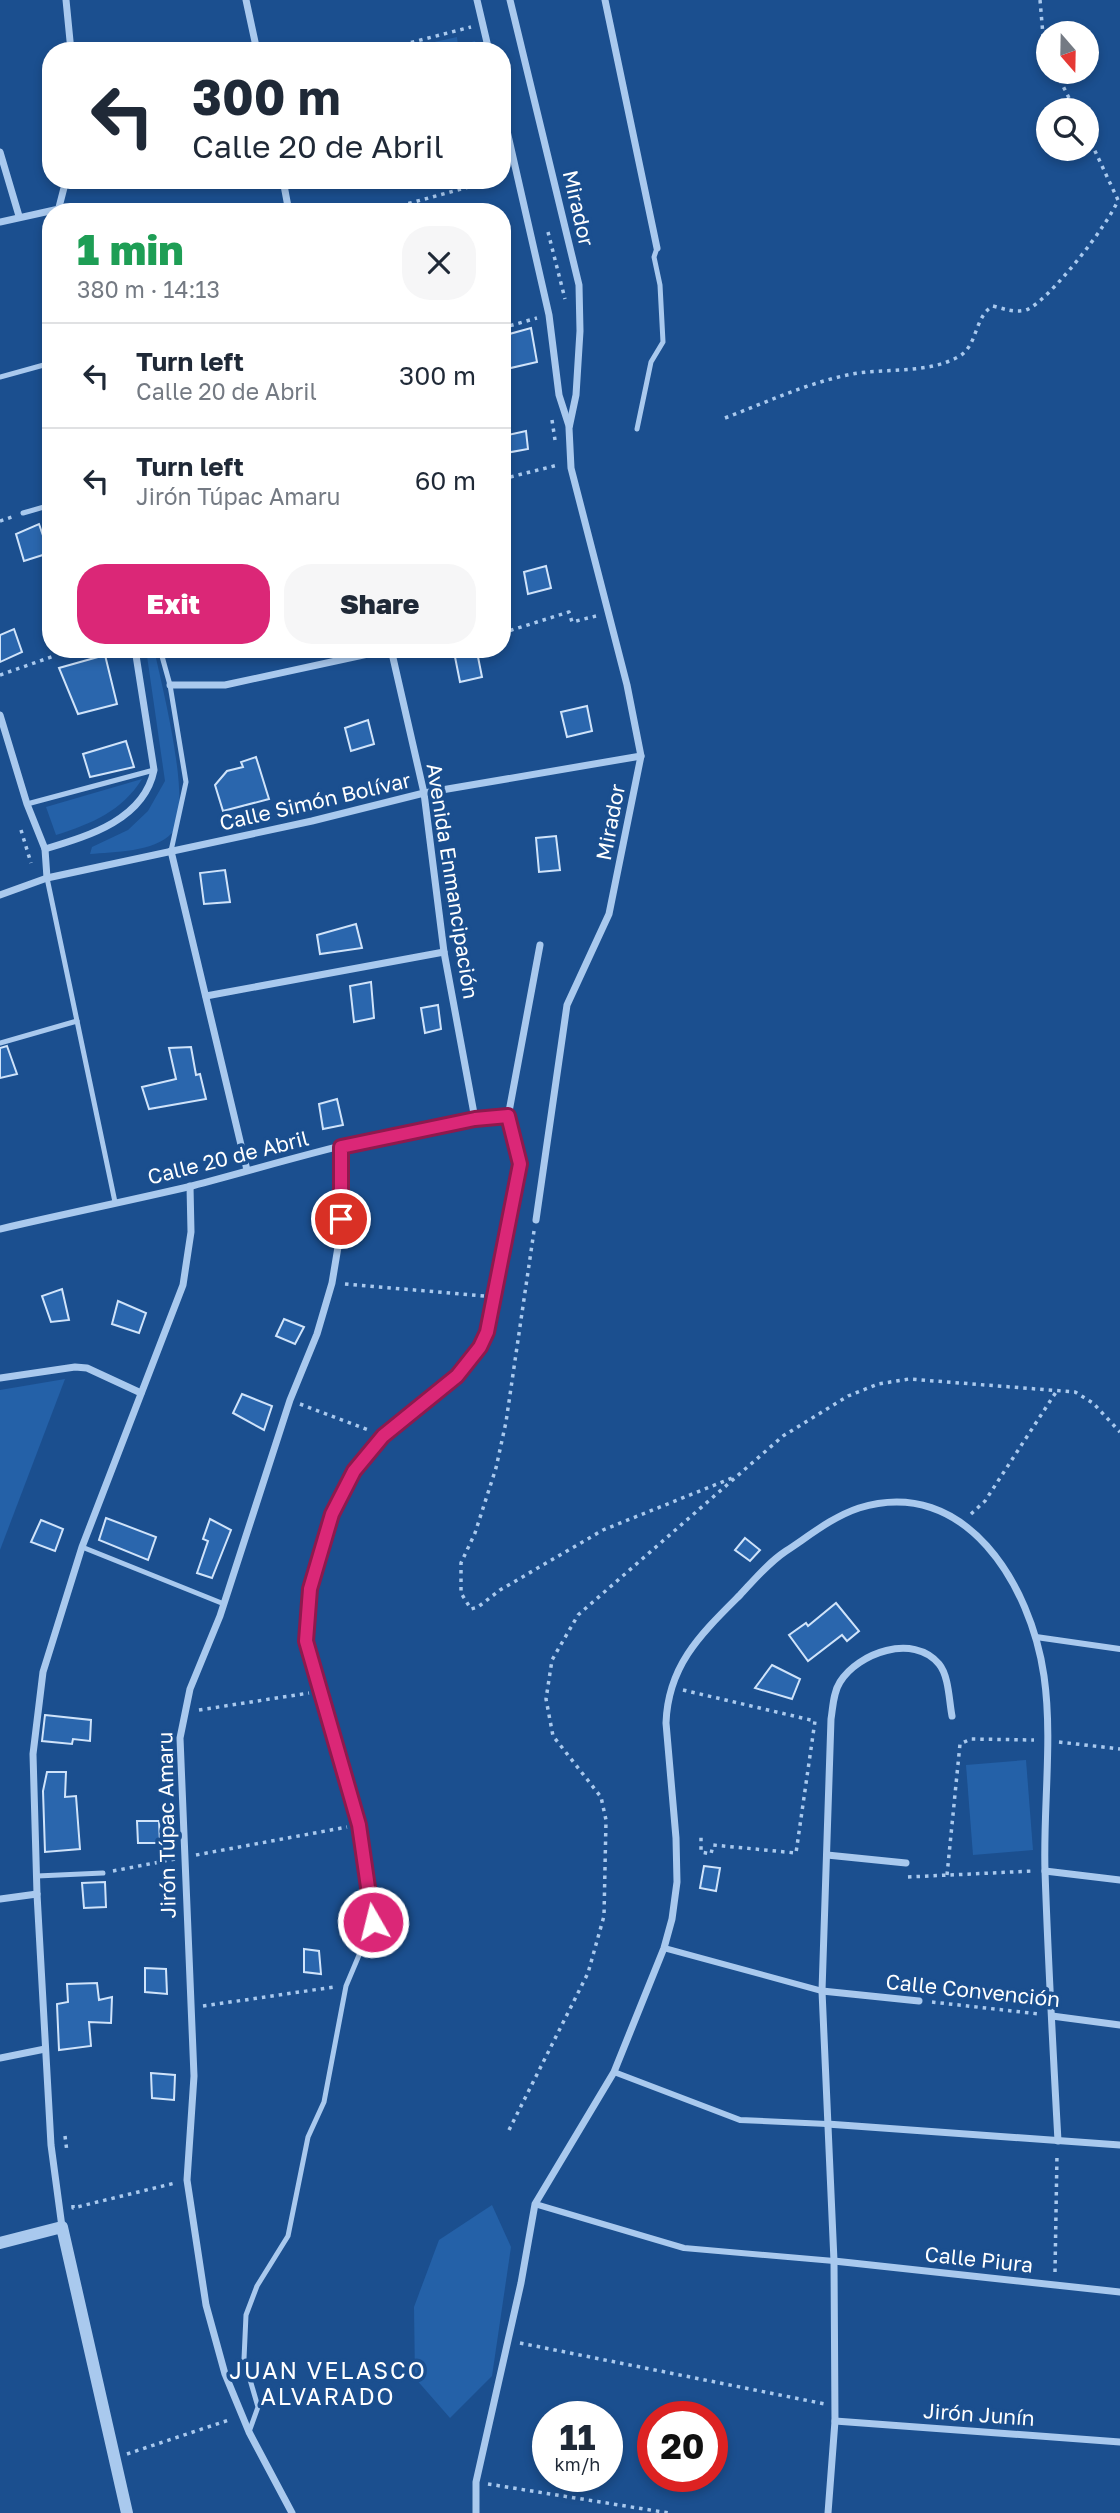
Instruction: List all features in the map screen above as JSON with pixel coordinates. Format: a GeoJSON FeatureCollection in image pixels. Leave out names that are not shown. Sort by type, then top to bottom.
{"type":"FeatureCollection","features":[{"type":"Feature","properties":{"kind":"street"},"geometry":{"type":"LineString","coordinates":[[66,0],[70,42]]}},
{"type":"Feature","properties":{"kind":"street"},"geometry":{"type":"LineString","coordinates":[[246,0],[255,42]]}},
{"type":"Feature","properties":{"kind":"street"},"geometry":{"type":"LineString","coordinates":[[477,0],[487,42]]}},
{"type":"Feature","properties":{"kind":"street","name":"Mirador"},"geometry":{"type":"LineString","coordinates":[[510,0],[581,300],[576,395],[569,428]]}},
{"type":"Feature","properties":{"kind":"street"},"geometry":{"type":"LineString","coordinates":[[605,0],[657,248]]}},
{"type":"Feature","properties":{"kind":"street","name":"Mirador"},"geometry":{"type":"LineString","coordinates":[[511,148],[549,315],[559,395],[569,428],[571,468],[579,506],[627,685],[640,756],[609,914],[568,1005],[536,1220]]}},
{"type":"Feature","properties":{"kind":"street"},"geometry":{"type":"LineString","coordinates":[[0,152],[19,216]]}},
{"type":"Feature","properties":{"kind":"street"},"geometry":{"type":"LineString","coordinates":[[0,222],[42,213]]}},
{"type":"Feature","properties":{"kind":"street"},"geometry":{"type":"LineString","coordinates":[[46,849],[85,837],[111,824],[142,797],[151,783],[154,770],[136,658]]}},
{"type":"Feature","properties":{"kind":"street"},"geometry":{"type":"LineString","coordinates":[[170,685],[226,685],[350,658]]}},
{"type":"Feature","properties":{"kind":"street","name":"Avenida Enmancipación"},"geometry":{"type":"LineString","coordinates":[[393,658],[424,793],[444,953],[475,1119]]}},
{"type":"Feature","properties":{"kind":"street"},"geometry":{"type":"LineString","coordinates":[[0,715],[27,804],[46,849],[47,878]]}},
{"type":"Feature","properties":{"kind":"street","name":"Calle Simón Bolívar"},"geometry":{"type":"LineString","coordinates":[[0,895],[47,878],[424,793],[599,766],[640,756]]}},
{"type":"Feature","properties":{"kind":"street"},"geometry":{"type":"LineString","coordinates":[[171,851],[247,1170]]}},
{"type":"Feature","properties":{"kind":"street"},"geometry":{"type":"LineString","coordinates":[[520,1164],[508,1116],[540,945]]}},
{"type":"Feature","properties":{"kind":"street"},"geometry":{"type":"LineString","coordinates":[[206,996],[444,953]]}},
{"type":"Feature","properties":{"kind":"street","name":"Calle 20 de Abril"},"geometry":{"type":"LineString","coordinates":[[0,1230],[190,1186],[341,1147],[475,1119],[508,1116]]}},
{"type":"Feature","properties":{"kind":"street","name":"Jirón Túpac Amaru"},"geometry":{"type":"LineString","coordinates":[[292,2513],[248,2432],[225,2374],[206,2305],[187,2180],[194,2076],[182,1858],[180,1738],[183,1711],[187,1712],[190,1689],[224,1604],[290,1400],[317,1334],[332,1283],[340,1235],[341,1147]]}},
{"type":"Feature","properties":{"kind":"street"},"geometry":{"type":"LineString","coordinates":[[127,2513],[62,2227],[51,2145],[37,1894],[33,1754],[43,1672],[82,1547],[185,1276],[191,1232],[190,1186]]}},
{"type":"Feature","properties":{"kind":"street"},"geometry":{"type":"LineString","coordinates":[[0,1378],[75,1367],[87,1368],[141,1393]]}},
{"type":"Feature","properties":{"kind":"street"},"geometry":{"type":"LineString","coordinates":[[476,2512],[476,2482],[536,2204],[614,2072],[664,1948],[677,1882],[666,1723],[671,1687],[695,1640],[778,1556],[846,1513],[882,1503],[924,1506],[961,1522],[985,1542],[1002,1564],[1020,1595],[1036,1637],[1047,1711],[1045,1871],[1058,2141]]}},
{"type":"Feature","properties":{"kind":"street"},"geometry":{"type":"LineString","coordinates":[[1036,1637],[1120,1649]]}},
{"type":"Feature","properties":{"kind":"street"},"geometry":{"type":"LineString","coordinates":[[828,2513],[835,2421],[834,2261],[822,1990],[831,1719],[836,1689],[847,1672],[860,1661],[878,1653],[913,1650],[938,1662],[944,1672],[952,1716]]}},
{"type":"Feature","properties":{"kind":"street"},"geometry":{"type":"LineString","coordinates":[[827,1855],[906,1863]]}},
{"type":"Feature","properties":{"kind":"street"},"geometry":{"type":"LineString","coordinates":[[1045,1871],[1120,1880]]}},
{"type":"Feature","properties":{"kind":"street"},"geometry":{"type":"LineString","coordinates":[[0,1899],[37,1894]]}},
{"type":"Feature","properties":{"kind":"street"},"geometry":{"type":"LineString","coordinates":[[664,1948],[822,1990]]}},
{"type":"Feature","properties":{"kind":"street","name":"Calle Convención"},"geometry":{"type":"LineString","coordinates":[[822,1990],[919,2001]]}},
{"type":"Feature","properties":{"kind":"street","name":"Calle Convención"},"geometry":{"type":"LineString","coordinates":[[1052,2016],[1120,2025]]}},
{"type":"Feature","properties":{"kind":"street"},"geometry":{"type":"LineString","coordinates":[[0,2058],[45,2049]]}},
{"type":"Feature","properties":{"kind":"street"},"geometry":{"type":"LineString","coordinates":[[614,2072],[740,2120],[1120,2145]]}},
{"type":"Feature","properties":{"kind":"street"},"geometry":{"type":"LineString","coordinates":[[536,2204],[684,2248],[834,2261]]}},
{"type":"Feature","properties":{"kind":"street"},"geometry":{"type":"LineString","coordinates":[[0,2244],[62,2227]]}},
{"type":"Feature","properties":{"kind":"street","name":"Calle Piura"},"geometry":{"type":"LineString","coordinates":[[834,2261],[1120,2292]]}},
{"type":"Feature","properties":{"kind":"street","name":"Jirón Junín"},"geometry":{"type":"LineString","coordinates":[[835,2421],[1120,2442]]}},
{"type":"Feature","properties":{"kind":"lane"},"geometry":{"type":"LineString","coordinates":[[637,429],[651,362],[663,342],[660,285],[654,257],[657,248]]}},
{"type":"Feature","properties":{"kind":"lane"},"geometry":{"type":"LineString","coordinates":[[0,377],[42,365]]}},
{"type":"Feature","properties":{"kind":"lane"},"geometry":{"type":"LineString","coordinates":[[23,513],[42,508]]}},
{"type":"Feature","properties":{"kind":"lane"},"geometry":{"type":"LineString","coordinates":[[162,658],[170,685],[186,782],[171,851]]}},
{"type":"Feature","properties":{"kind":"lane"},"geometry":{"type":"LineString","coordinates":[[27,804],[154,770]]}},
{"type":"Feature","properties":{"kind":"lane"},"geometry":{"type":"LineString","coordinates":[[47,878],[115,1202]]}},
{"type":"Feature","properties":{"kind":"lane"},"geometry":{"type":"LineString","coordinates":[[0,1043],[77,1021]]}},
{"type":"Feature","properties":{"kind":"lane"},"geometry":{"type":"LineString","coordinates":[[248,2432],[258,2407],[244,2359],[246,2315],[257,2286],[288,2236],[308,2137],[324,2102],[346,1986],[373,1922],[359,1825],[306,1641],[310,1589],[318,1552],[332,1514],[354,1471],[383,1436],[457,1376],[480,1347],[495,1298],[520,1164]]}},
{"type":"Feature","properties":{"kind":"lane"},"geometry":{"type":"LineString","coordinates":[[82,1547],[224,1604]]}},
{"type":"Feature","properties":{"kind":"lane"},"geometry":{"type":"LineString","coordinates":[[37,1876],[103,1873]]}},
{"type":"Feature","properties":{"kind":"path"},"geometry":{"type":"LineString","coordinates":[[1040,0],[1042,21]]}},
{"type":"Feature","properties":{"kind":"path"},"geometry":{"type":"LineString","coordinates":[[413,42],[483,24]]}},
{"type":"Feature","properties":{"kind":"path"},"geometry":{"type":"LineString","coordinates":[[725,418],[778,396],[848,375],[924,367],[949,361],[961,356],[971,343],[987,309],[993,306],[1011,312],[1023,311],[1046,298],[1118,200],[1099,160]]}},
{"type":"Feature","properties":{"kind":"path"},"geometry":{"type":"LineString","coordinates":[[411,203],[461,189]]}},
{"type":"Feature","properties":{"kind":"path"},"geometry":{"type":"LineString","coordinates":[[511,326],[539,318]]}},
{"type":"Feature","properties":{"kind":"path"},"geometry":{"type":"LineString","coordinates":[[511,477],[558,465]]}},
{"type":"Feature","properties":{"kind":"path"},"geometry":{"type":"LineString","coordinates":[[511,631],[569,612],[572,622],[583,619]]}},
{"type":"Feature","properties":{"kind":"path"},"geometry":{"type":"LineString","coordinates":[[0,675],[50,658]]}},
{"type":"Feature","properties":{"kind":"path"},"geometry":{"type":"LineString","coordinates":[[536,1220],[501,1445],[475,1533],[461,1563],[460,1586],[465,1604],[471,1609],[478,1607],[500,1590],[603,1530],[735,1477]]}},
{"type":"Feature","properties":{"kind":"path"},"geometry":{"type":"LineString","coordinates":[[332,1283],[471,1293],[495,1298]]}},
{"type":"Feature","properties":{"kind":"path"},"geometry":{"type":"LineString","coordinates":[[509,2130],[588,1973],[604,1916],[606,1820],[601,1797],[553,1736],[546,1699],[552,1660],[578,1615],[783,1436],[818,1412],[878,1384],[909,1379],[1076,1391],[1093,1403],[1120,1432]]}},
{"type":"Feature","properties":{"kind":"path"},"geometry":{"type":"LineString","coordinates":[[961,1522],[985,1501],[1059,1389]]}},
{"type":"Feature","properties":{"kind":"path"},"geometry":{"type":"LineString","coordinates":[[290,1400],[383,1436]]}},
{"type":"Feature","properties":{"kind":"path"},"geometry":{"type":"LineString","coordinates":[[671,1687],[815,1721],[796,1853],[713,1845],[711,1854],[701,1852],[701,1833]]}},
{"type":"Feature","properties":{"kind":"path"},"geometry":{"type":"LineString","coordinates":[[187,1712],[321,1691]]}},
{"type":"Feature","properties":{"kind":"path"},"geometry":{"type":"LineString","coordinates":[[947,1875],[960,1744],[971,1739]]}},
{"type":"Feature","properties":{"kind":"path"},"geometry":{"type":"LineString","coordinates":[[103,1873],[359,1825]]}},
{"type":"Feature","properties":{"kind":"path"},"geometry":{"type":"LineString","coordinates":[[906,1863],[907,1877],[1045,1871]]}},
{"type":"Feature","properties":{"kind":"path"},"geometry":{"type":"LineString","coordinates":[[189,2008],[346,1986]]}},
{"type":"Feature","properties":{"kind":"path","name":"Calle Convención"},"geometry":{"type":"LineString","coordinates":[[919,2001],[1052,2016]]}},
{"type":"Feature","properties":{"kind":"path"},"geometry":{"type":"LineString","coordinates":[[1055,2285],[1058,2141]]}},
{"type":"Feature","properties":{"kind":"path"},"geometry":{"type":"LineString","coordinates":[[74,2208],[187,2180]]}},
{"type":"Feature","properties":{"kind":"path"},"geometry":{"type":"LineString","coordinates":[[507,2341],[834,2406]]}},
{"type":"Feature","properties":{"kind":"path"},"geometry":{"type":"LineString","coordinates":[[115,2458],[242,2417]]}},
{"type":"Feature","properties":{"kind":"path"},"geometry":{"type":"LineString","coordinates":[[476,2482],[669,2513]]}},
{"type":"Feature","properties":{"kind":"shaded area"},"geometry":{"type":"Polygon","coordinates":[[[457,37],[458,42],[434,42],[457,37]]]}},
{"type":"Feature","properties":{"kind":"shaded area"},"geometry":{"type":"Polygon","coordinates":[[[147,658],[156,658],[169,715],[178,773],[178,820],[172,833],[155,844],[133,850],[90,854],[92,847],[128,830],[148,811],[165,781],[147,658]]]}},
{"type":"Feature","properties":{"kind":"shaded area"},"geometry":{"type":"Polygon","coordinates":[[[142,779],[125,800],[105,815],[56,835],[46,807],[142,779]]]}},
{"type":"Feature","properties":{"kind":"shaded area"},"geometry":{"type":"Polygon","coordinates":[[[65,1379],[0,1550],[0,1390],[65,1379]]]}},
{"type":"Feature","properties":{"kind":"shaded area"},"geometry":{"type":"Polygon","coordinates":[[[1026,1760],[1033,1850],[973,1855],[966,1765],[1026,1760]]]}},
{"type":"Feature","properties":{"kind":"shaded area"},"geometry":{"type":"Polygon","coordinates":[[[492,2205],[511,2247],[492,2376],[450,2418],[415,2378],[414,2307],[439,2240],[492,2205]]]}},
{"type":"Feature","properties":{"kind":"building"},"geometry":{"type":"Polygon","coordinates":[[[531,328],[537,362],[511,368],[511,334],[531,328]]]}},
{"type":"Feature","properties":{"kind":"building"},"geometry":{"type":"Polygon","coordinates":[[[526,431],[528,449],[511,452],[511,434],[526,431]]]}},
{"type":"Feature","properties":{"kind":"building"},"geometry":{"type":"Polygon","coordinates":[[[39,524],[42,533],[42,555],[24,561],[16,534],[39,524]]]}},
{"type":"Feature","properties":{"kind":"building"},"geometry":{"type":"Polygon","coordinates":[[[546,566],[551,588],[528,594],[524,572],[546,566]]]}},
{"type":"Feature","properties":{"kind":"building"},"geometry":{"type":"Polygon","coordinates":[[[14,629],[22,652],[0,662],[0,635],[14,629]]]}},
{"type":"Feature","properties":{"kind":"building"},"geometry":{"type":"Polygon","coordinates":[[[94,658],[106,658],[117,704],[78,714],[59,668],[94,658]]]}},
{"type":"Feature","properties":{"kind":"building"},"geometry":{"type":"Polygon","coordinates":[[[455,658],[478,658],[482,677],[460,682],[455,658]]]}},
{"type":"Feature","properties":{"kind":"building"},"geometry":{"type":"Polygon","coordinates":[[[587,706],[592,731],[567,737],[561,712],[587,706]]]}},
{"type":"Feature","properties":{"kind":"building"},"geometry":{"type":"Polygon","coordinates":[[[368,720],[374,744],[351,751],[345,728],[368,720]]]}},
{"type":"Feature","properties":{"kind":"building"},"geometry":{"type":"Polygon","coordinates":[[[126,741],[134,767],[90,777],[83,754],[126,741]]]}},
{"type":"Feature","properties":{"kind":"building"},"geometry":{"type":"Polygon","coordinates":[[[256,757],[269,799],[223,811],[215,785],[227,771],[243,767],[241,762],[256,757]]]}},
{"type":"Feature","properties":{"kind":"building"},"geometry":{"type":"Polygon","coordinates":[[[556,836],[560,870],[539,872],[536,838],[556,836]]]}},
{"type":"Feature","properties":{"kind":"building"},"geometry":{"type":"Polygon","coordinates":[[[225,870],[230,902],[204,904],[200,873],[225,870]]]}},
{"type":"Feature","properties":{"kind":"building"},"geometry":{"type":"Polygon","coordinates":[[[356,924],[362,948],[320,954],[317,935],[356,924]]]}},
{"type":"Feature","properties":{"kind":"building"},"geometry":{"type":"Polygon","coordinates":[[[371,982],[374,1018],[354,1022],[350,986],[371,982]]]}},
{"type":"Feature","properties":{"kind":"building"},"geometry":{"type":"Polygon","coordinates":[[[438,1005],[441,1029],[425,1033],[421,1008],[438,1005]]]}},
{"type":"Feature","properties":{"kind":"building"},"geometry":{"type":"Polygon","coordinates":[[[7,1046],[17,1074],[0,1078],[0,1048],[7,1046]]]}},
{"type":"Feature","properties":{"kind":"building"},"geometry":{"type":"Polygon","coordinates":[[[191,1047],[196,1075],[200,1074],[206,1099],[149,1109],[142,1087],[176,1079],[169,1048],[191,1047]]]}},
{"type":"Feature","properties":{"kind":"building"},"geometry":{"type":"Polygon","coordinates":[[[337,1099],[343,1125],[323,1129],[319,1104],[337,1099]]]}},
{"type":"Feature","properties":{"kind":"building"},"geometry":{"type":"Polygon","coordinates":[[[62,1289],[69,1320],[51,1322],[42,1296],[62,1289]]]}},
{"type":"Feature","properties":{"kind":"building"},"geometry":{"type":"Polygon","coordinates":[[[118,1301],[146,1313],[139,1333],[112,1324],[118,1301]]]}},
{"type":"Feature","properties":{"kind":"building"},"geometry":{"type":"Polygon","coordinates":[[[284,1319],[304,1327],[295,1344],[276,1336],[284,1319]]]}},
{"type":"Feature","properties":{"kind":"building"},"geometry":{"type":"Polygon","coordinates":[[[242,1394],[272,1406],[264,1430],[233,1413],[242,1394]]]}},
{"type":"Feature","properties":{"kind":"building"},"geometry":{"type":"Polygon","coordinates":[[[106,1518],[156,1537],[148,1560],[99,1540],[106,1518]]]}},
{"type":"Feature","properties":{"kind":"building"},"geometry":{"type":"Polygon","coordinates":[[[210,1519],[231,1530],[212,1578],[197,1573],[208,1541],[203,1539],[210,1519]]]}},
{"type":"Feature","properties":{"kind":"building"},"geometry":{"type":"Polygon","coordinates":[[[41,1520],[63,1529],[55,1551],[31,1542],[41,1520]]]}},
{"type":"Feature","properties":{"kind":"building"},"geometry":{"type":"Polygon","coordinates":[[[745,1538],[760,1550],[750,1561],[735,1550],[745,1538]]]}},
{"type":"Feature","properties":{"kind":"building"},"geometry":{"type":"Polygon","coordinates":[[[836,1603],[859,1631],[847,1641],[842,1635],[808,1661],[789,1635],[806,1623],[808,1626],[836,1603]]]}},
{"type":"Feature","properties":{"kind":"building"},"geometry":{"type":"Polygon","coordinates":[[[772,1665],[800,1679],[792,1699],[755,1688],[772,1665]]]}},
{"type":"Feature","properties":{"kind":"building"},"geometry":{"type":"Polygon","coordinates":[[[45,1715],[91,1720],[90,1741],[73,1739],[72,1744],[42,1741],[45,1715]]]}},
{"type":"Feature","properties":{"kind":"building"},"geometry":{"type":"Polygon","coordinates":[[[47,1772],[66,1772],[65,1797],[76,1796],[80,1849],[45,1852],[43,1791],[47,1772]]]}},
{"type":"Feature","properties":{"kind":"building"},"geometry":{"type":"Polygon","coordinates":[[[137,1821],[159,1821],[160,1843],[138,1843],[137,1821]]]}},
{"type":"Feature","properties":{"kind":"building"},"geometry":{"type":"Polygon","coordinates":[[[704,1866],[720,1868],[716,1891],[700,1888],[704,1866]]]}},
{"type":"Feature","properties":{"kind":"building"},"geometry":{"type":"Polygon","coordinates":[[[105,1882],[106,1907],[84,1908],[82,1883],[105,1882]]]}},
{"type":"Feature","properties":{"kind":"building"},"geometry":{"type":"Polygon","coordinates":[[[304,1949],[319,1951],[321,1974],[304,1972],[304,1949]]]}},
{"type":"Feature","properties":{"kind":"building"},"geometry":{"type":"Polygon","coordinates":[[[145,1968],[166,1969],[167,1994],[145,1992],[145,1968]]]}},
{"type":"Feature","properties":{"kind":"building"},"geometry":{"type":"Polygon","coordinates":[[[97,1983],[99,2000],[112,1997],[111,2023],[89,2022],[91,2046],[59,2050],[57,2004],[68,2002],[67,1984],[97,1983]]]}},
{"type":"Feature","properties":{"kind":"building"},"geometry":{"type":"Polygon","coordinates":[[[151,2073],[175,2075],[174,2100],[152,2098],[151,2073]]]}},
{"type":"Feature","properties":{"kind":"district","name":"JUAN VELASCO ALVARADO"},"geometry":{"type":"Point","coordinates":[328,2383]}},
{"type":"Feature","properties":{"kind":"route"},"geometry":{"type":"LineString","coordinates":[[341,1219],[341,1147],[475,1119],[508,1116],[520,1164],[487,1332],[480,1347],[457,1376],[383,1436],[354,1471],[332,1514],[318,1552],[310,1589],[306,1641],[359,1825],[373,1922]]}}]}
